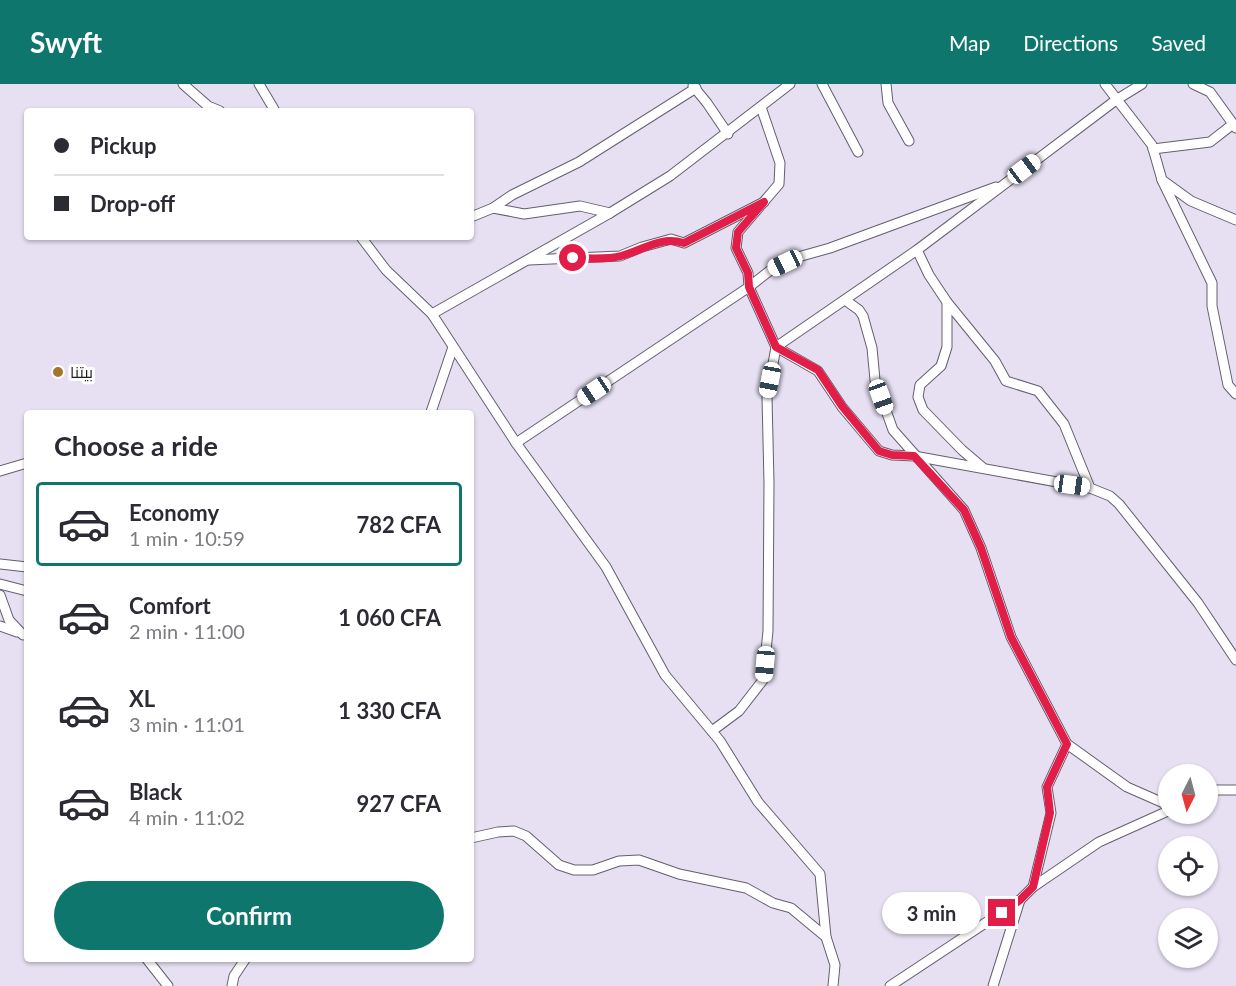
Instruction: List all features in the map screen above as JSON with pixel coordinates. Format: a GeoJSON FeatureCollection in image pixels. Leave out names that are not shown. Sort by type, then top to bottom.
{"type":"FeatureCollection","features":[{"type":"Feature","properties":{"kind":"street"},"geometry":{"type":"LineString","coordinates":[[183,84],[213,108]]}},
{"type":"Feature","properties":{"kind":"street"},"geometry":{"type":"LineString","coordinates":[[259,84],[273,108]]}},
{"type":"Feature","properties":{"kind":"street"},"geometry":{"type":"LineString","coordinates":[[432,314],[610,213],[670,176],[728,134],[790,84]]}},
{"type":"Feature","properties":{"kind":"street"},"geometry":{"type":"LineString","coordinates":[[822,84],[858,152]]}},
{"type":"Feature","properties":{"kind":"street"},"geometry":{"type":"LineString","coordinates":[[886,84],[888,103],[909,141]]}},
{"type":"Feature","properties":{"kind":"street"},"geometry":{"type":"LineString","coordinates":[[1105,84],[1153,149],[1162,180],[1212,283],[1212,306],[1228,386],[1236,394]]}},
{"type":"Feature","properties":{"kind":"street"},"geometry":{"type":"LineString","coordinates":[[776,347],[917,250],[1116,100],[1142,84]]}},
{"type":"Feature","properties":{"kind":"street"},"geometry":{"type":"LineString","coordinates":[[1153,149],[1210,142],[1235,126],[1210,92],[1193,84]]}},
{"type":"Feature","properties":{"kind":"street"},"geometry":{"type":"LineString","coordinates":[[474,216],[494,208],[512,195],[579,162],[693,86],[728,134]]}},
{"type":"Feature","properties":{"kind":"street"},"geometry":{"type":"LineString","coordinates":[[712,731],[739,711],[763,680],[768,631],[767,397],[776,347],[749,287],[748,273],[736,248],[738,232],[778,184],[780,163],[761,106]]}},
{"type":"Feature","properties":{"kind":"street"},"geometry":{"type":"LineString","coordinates":[[1162,180],[1191,201],[1236,220]]}},
{"type":"Feature","properties":{"kind":"street"},"geometry":{"type":"LineString","coordinates":[[516,443],[749,287],[772,269],[798,257],[830,248],[1006,183]]}},
{"type":"Feature","properties":{"kind":"street"},"geometry":{"type":"LineString","coordinates":[[527,261],[620,256],[671,239],[684,243],[764,202]]}},
{"type":"Feature","properties":{"kind":"street"},"geometry":{"type":"LineString","coordinates":[[494,208],[503,212],[524,214],[580,206],[610,213]]}},
{"type":"Feature","properties":{"kind":"street"},"geometry":{"type":"LineString","coordinates":[[364,240],[386,270],[432,314],[516,443],[606,567],[665,675],[720,741],[758,802],[820,874],[826,937],[835,965],[833,986]]}},
{"type":"Feature","properties":{"kind":"street"},"geometry":{"type":"LineString","coordinates":[[917,250],[929,275],[947,302],[995,361],[1006,381],[1038,391],[1064,423],[1090,488]]}},
{"type":"Feature","properties":{"kind":"street"},"geometry":{"type":"LineString","coordinates":[[845,300],[859,310],[863,316],[872,348],[875,380],[893,430],[964,510],[981,548],[1011,637],[1067,744],[1127,788],[1158,801]]}},
{"type":"Feature","properties":{"kind":"street"},"geometry":{"type":"LineString","coordinates":[[947,302],[947,347],[941,366],[920,385],[918,397],[923,410],[982,467]]}},
{"type":"Feature","properties":{"kind":"street"},"geometry":{"type":"LineString","coordinates":[[432,410],[453,347]]}},
{"type":"Feature","properties":{"kind":"street"},"geometry":{"type":"LineString","coordinates":[[776,347],[818,370],[842,406],[879,451],[892,455],[914,456],[982,467],[1090,488],[1110,496],[1119,504],[1198,603],[1236,660]]}},
{"type":"Feature","properties":{"kind":"street"},"geometry":{"type":"LineString","coordinates":[[0,471],[24,464]]}},
{"type":"Feature","properties":{"kind":"street"},"geometry":{"type":"LineString","coordinates":[[0,564],[24,567]]}},
{"type":"Feature","properties":{"kind":"street"},"geometry":{"type":"LineString","coordinates":[[0,584],[24,590]]}},
{"type":"Feature","properties":{"kind":"street"},"geometry":{"type":"LineString","coordinates":[[0,596],[9,620],[24,636]]}},
{"type":"Feature","properties":{"kind":"street"},"geometry":{"type":"LineString","coordinates":[[0,626],[24,636]]}},
{"type":"Feature","properties":{"kind":"street"},"geometry":{"type":"LineString","coordinates":[[1033,887],[1050,813],[1047,787],[1067,744]]}},
{"type":"Feature","properties":{"kind":"street"},"geometry":{"type":"LineString","coordinates":[[1218,790],[1236,790]]}},
{"type":"Feature","properties":{"kind":"street"},"geometry":{"type":"LineString","coordinates":[[890,986],[1020,900],[1033,887],[1099,842],[1158,815]]}},
{"type":"Feature","properties":{"kind":"street"},"geometry":{"type":"LineString","coordinates":[[474,837],[514,831],[526,836],[559,865],[574,870],[593,870],[619,861],[639,860],[679,874],[746,888],[773,903],[791,908],[826,937]]}},
{"type":"Feature","properties":{"kind":"street"},"geometry":{"type":"LineString","coordinates":[[993,986],[1020,900]]}},
{"type":"Feature","properties":{"kind":"street"},"geometry":{"type":"LineString","coordinates":[[149,962],[168,986]]}},
{"type":"Feature","properties":{"kind":"street"},"geometry":{"type":"LineString","coordinates":[[232,986],[234,976],[243,962]]}},
{"type":"Feature","properties":{"kind":"place","name":"بيتنا"},"geometry":{"type":"Point","coordinates":[58,372]}},
{"type":"Feature","properties":{"kind":"route"},"geometry":{"type":"LineString","coordinates":[[573,258],[620,256],[671,239],[684,243],[764,202],[738,232],[736,248],[748,273],[749,287],[776,347],[818,370],[842,406],[879,451],[892,455],[914,456],[964,510],[981,548],[1011,637],[1067,744],[1047,787],[1050,813],[1033,887],[1002,913]]}}]}
